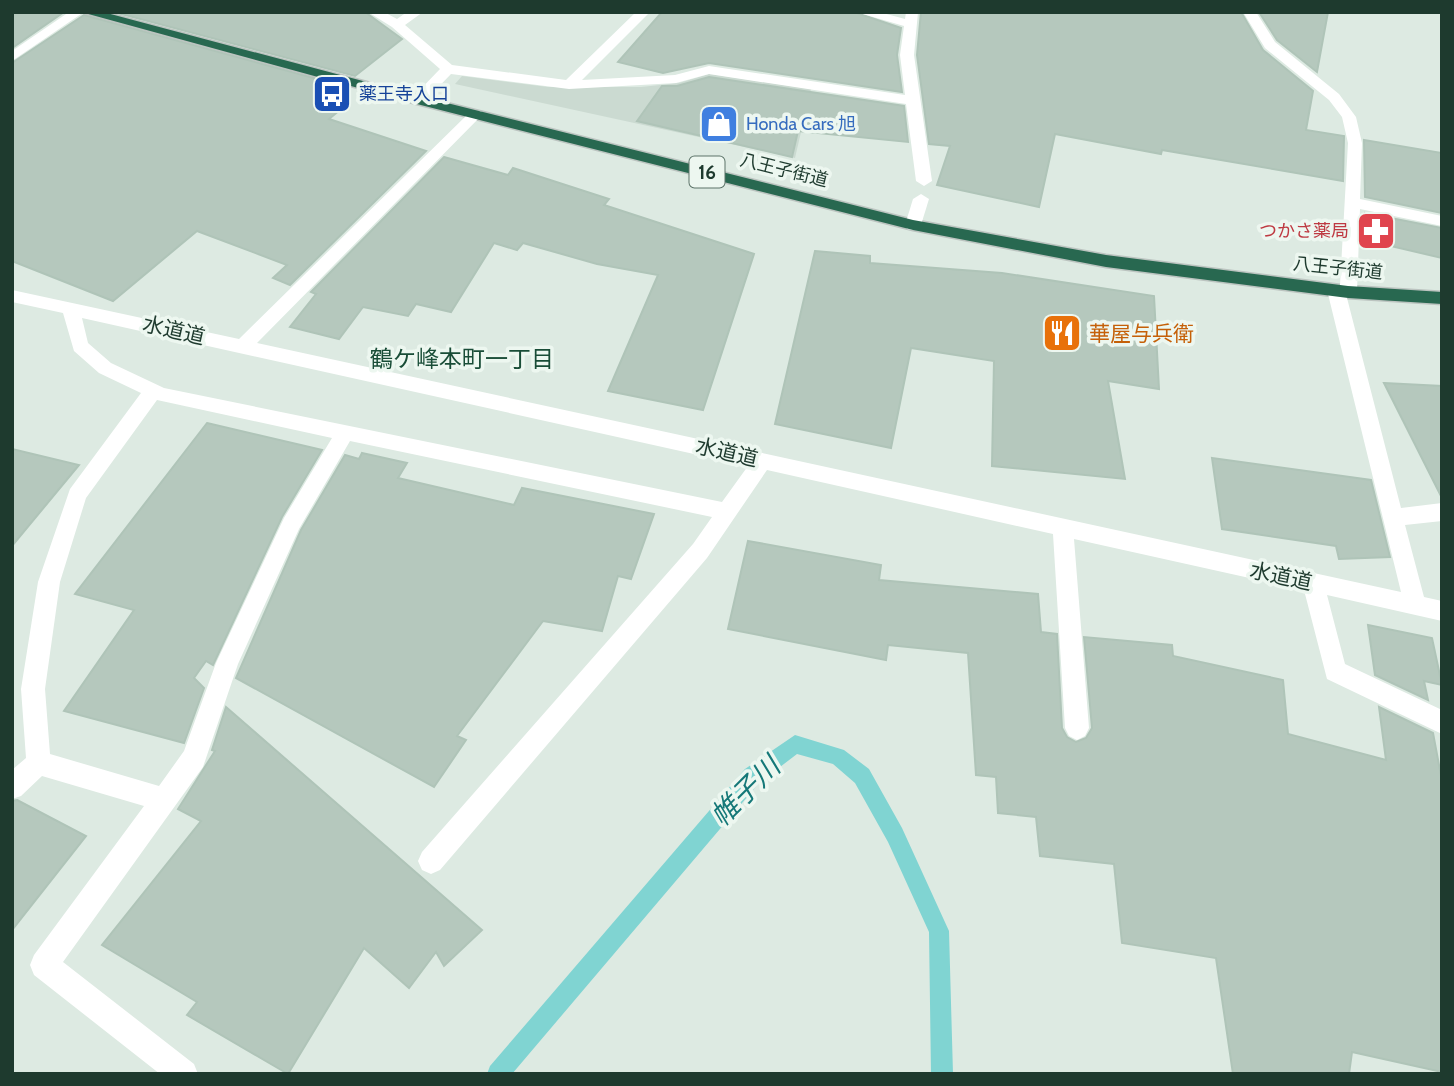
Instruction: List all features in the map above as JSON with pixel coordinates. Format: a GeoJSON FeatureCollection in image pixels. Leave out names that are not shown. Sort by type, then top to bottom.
{"type":"FeatureCollection","features":[{"type":"Feature","properties":{"kind":"highway","name":"八王子街道"},"geometry":{"type":"LineString","coordinates":[[87,12],[418,100],[913,225],[1106,261],[1342,291],[1442,298]]}},
{"type":"Feature","properties":{"kind":"street"},"geometry":{"type":"LineString","coordinates":[[12,57],[78,12]]}},
{"type":"Feature","properties":{"kind":"street"},"geometry":{"type":"LineString","coordinates":[[374,12],[397,24],[448,69],[569,85],[676,79],[709,70],[911,100]]}},
{"type":"Feature","properties":{"kind":"street"},"geometry":{"type":"LineString","coordinates":[[397,24],[417,12]]}},
{"type":"Feature","properties":{"kind":"street"},"geometry":{"type":"LineString","coordinates":[[569,85],[643,12]]}},
{"type":"Feature","properties":{"kind":"street"},"geometry":{"type":"LineString","coordinates":[[862,12],[911,18],[907,55],[924,181]]}},
{"type":"Feature","properties":{"kind":"street"},"geometry":{"type":"LineString","coordinates":[[1249,12],[1270,45],[1334,96],[1349,117],[1354,143],[1352,202],[1342,291],[1415,605]]}},
{"type":"Feature","properties":{"kind":"street"},"geometry":{"type":"LineString","coordinates":[[418,100],[448,69]]}},
{"type":"Feature","properties":{"kind":"street"},"geometry":{"type":"LineString","coordinates":[[243,346],[476,114]]}},
{"type":"Feature","properties":{"kind":"street"},"geometry":{"type":"LineString","coordinates":[[913,225],[921,199]]}},
{"type":"Feature","properties":{"kind":"street"},"geometry":{"type":"LineString","coordinates":[[1352,202],[1442,221]]}},
{"type":"Feature","properties":{"kind":"street","name":"水道道"},"geometry":{"type":"LineString","coordinates":[[12,296],[1442,611]]}},
{"type":"Feature","properties":{"kind":"street"},"geometry":{"type":"LineString","coordinates":[[70,307],[80,346],[104,368],[153,391],[727,512]]}},
{"type":"Feature","properties":{"kind":"street"},"geometry":{"type":"LineString","coordinates":[[12,788],[38,763],[33,689],[49,582],[77,495],[153,391]]}},
{"type":"Feature","properties":{"kind":"street"},"geometry":{"type":"LineString","coordinates":[[184,1074],[44,965],[194,758],[227,663],[291,524],[345,433]]}},
{"type":"Feature","properties":{"kind":"street"},"geometry":{"type":"LineString","coordinates":[[431,861],[700,551],[763,460]]}},
{"type":"Feature","properties":{"kind":"street"},"geometry":{"type":"LineString","coordinates":[[1394,518],[1442,512]]}},
{"type":"Feature","properties":{"kind":"street"},"geometry":{"type":"LineString","coordinates":[[1063,529],[1077,728]]}},
{"type":"Feature","properties":{"kind":"street"},"geometry":{"type":"LineString","coordinates":[[1313,583],[1335,671],[1442,722]]}},
{"type":"Feature","properties":{"kind":"street"},"geometry":{"type":"LineString","coordinates":[[38,763],[164,800]]}},
{"type":"Feature","properties":{"kind":"shaded area","name":"Honda Cars 旭"},"geometry":{"type":"Polygon","coordinates":[[[709,74],[811,89],[795,158],[455,84],[462,76],[548,87],[641,87],[679,83],[709,74]]]}},
{"type":"Feature","properties":{"kind":"building"},"geometry":{"type":"Polygon","coordinates":[[[12,12],[64,12],[12,48],[12,12]]]}},
{"type":"Feature","properties":{"kind":"building"},"geometry":{"type":"Polygon","coordinates":[[[114,12],[365,12],[402,39],[355,76],[114,12]]]}},
{"type":"Feature","properties":{"kind":"building"},"geometry":{"type":"Polygon","coordinates":[[[662,12],[854,12],[901,28],[897,55],[902,92],[709,63],[663,73],[618,62],[662,12]]]}},
{"type":"Feature","properties":{"kind":"building"},"geometry":{"type":"Polygon","coordinates":[[[921,12],[1241,12],[1263,50],[1313,91],[1306,130],[1344,136],[1343,181],[1162,150],[1161,154],[1055,134],[1039,207],[937,185],[950,146],[929,144],[917,55],[921,12]]]}},
{"type":"Feature","properties":{"kind":"building"},"geometry":{"type":"Polygon","coordinates":[[[1259,12],[1328,12],[1317,72],[1277,40],[1259,12]]]}},
{"type":"Feature","properties":{"kind":"building"},"geometry":{"type":"Polygon","coordinates":[[[84,15],[343,86],[321,104],[340,110],[329,119],[426,151],[290,285],[273,278],[287,265],[197,231],[113,301],[12,261],[12,63],[84,15]]]}},
{"type":"Feature","properties":{"kind":"building","name":"Honda Cars 旭"},"geometry":{"type":"Polygon","coordinates":[[[709,77],[904,106],[908,142],[798,131],[792,157],[637,121],[662,86],[677,86],[709,77]]]}},
{"type":"Feature","properties":{"kind":"building"},"geometry":{"type":"Polygon","coordinates":[[[1364,140],[1442,153],[1442,213],[1365,197],[1364,140]]]}},
{"type":"Feature","properties":{"kind":"building"},"geometry":{"type":"Polygon","coordinates":[[[444,157],[508,175],[513,168],[609,199],[604,205],[754,254],[703,410],[608,391],[658,275],[597,264],[523,243],[517,250],[494,243],[451,312],[416,304],[408,316],[363,307],[339,339],[290,327],[316,294],[311,292],[444,157]]]}},
{"type":"Feature","properties":{"kind":"building"},"geometry":{"type":"Polygon","coordinates":[[[1365,213],[1442,228],[1442,258],[1365,240],[1365,213]]]}},
{"type":"Feature","properties":{"kind":"building"},"geometry":{"type":"Polygon","coordinates":[[[815,251],[870,256],[870,263],[1002,273],[1154,296],[1159,389],[1108,381],[1125,479],[992,466],[994,361],[911,348],[891,448],[775,424],[815,251]]]}},
{"type":"Feature","properties":{"kind":"building"},"geometry":{"type":"Polygon","coordinates":[[[1384,383],[1442,386],[1442,498],[1384,383]]]}},
{"type":"Feature","properties":{"kind":"building"},"geometry":{"type":"Polygon","coordinates":[[[207,423],[322,450],[282,517],[213,665],[206,661],[194,678],[204,688],[184,743],[64,711],[134,610],[75,594],[207,423]]]}},
{"type":"Feature","properties":{"kind":"building"},"geometry":{"type":"Polygon","coordinates":[[[12,449],[79,465],[12,546],[12,449]]]}},
{"type":"Feature","properties":{"kind":"building"},"geometry":{"type":"Polygon","coordinates":[[[362,453],[407,463],[398,478],[514,505],[522,488],[654,514],[631,579],[618,576],[602,631],[543,621],[457,736],[466,740],[434,787],[236,678],[301,530],[345,455],[359,459],[362,453]]]}},
{"type":"Feature","properties":{"kind":"building"},"geometry":{"type":"Polygon","coordinates":[[[1212,458],[1371,480],[1390,557],[1339,559],[1336,546],[1222,529],[1212,458]]]}},
{"type":"Feature","properties":{"kind":"building"},"geometry":{"type":"Polygon","coordinates":[[[748,541],[881,565],[879,580],[1038,594],[1041,632],[1057,634],[1062,728],[1067,737],[1076,742],[1086,738],[1092,728],[1084,637],[1172,645],[1173,656],[1283,680],[1288,734],[1386,760],[1379,707],[1433,733],[1442,781],[1442,1072],[1352,1052],[1349,1074],[1233,1074],[1216,958],[1122,943],[1114,864],[1040,856],[1036,817],[998,813],[996,777],[976,775],[968,653],[888,645],[886,660],[728,629],[748,541]]]}},
{"type":"Feature","properties":{"kind":"building"},"geometry":{"type":"Polygon","coordinates":[[[1368,625],[1432,638],[1442,685],[1424,681],[1428,700],[1375,675],[1368,625]]]}},
{"type":"Feature","properties":{"kind":"building"},"geometry":{"type":"Polygon","coordinates":[[[226,707],[482,930],[444,966],[436,952],[409,988],[364,948],[288,1074],[187,1015],[197,1002],[102,945],[201,821],[178,809],[215,751],[212,750],[226,707]]]}},
{"type":"Feature","properties":{"kind":"building"},"geometry":{"type":"Polygon","coordinates":[[[17,800],[86,836],[12,930],[12,801],[17,800]]]}},
{"type":"Feature","properties":{"kind":"waterway","name":"帷子川"},"geometry":{"type":"LineString","coordinates":[[498,1074],[752,776],[795,744],[838,756],[862,776],[895,835],[939,931],[942,1074]]}},
{"type":"Feature","properties":{"kind":"place","name":"薬王寺入口"},"geometry":{"type":"Point","coordinates":[332,94]}},
{"type":"Feature","properties":{"kind":"place","name":"Honda Cars 旭"},"geometry":{"type":"Point","coordinates":[719,124]}},
{"type":"Feature","properties":{"kind":"place","name":"つかさ薬局"},"geometry":{"type":"Point","coordinates":[1376,231]}},
{"type":"Feature","properties":{"kind":"place","name":"華屋与兵衛"},"geometry":{"type":"Point","coordinates":[1062,333]}},
{"type":"Feature","properties":{"kind":"district","name":"鶴ケ峰本町一丁目"},"geometry":{"type":"Point","coordinates":[462,359]}}]}
